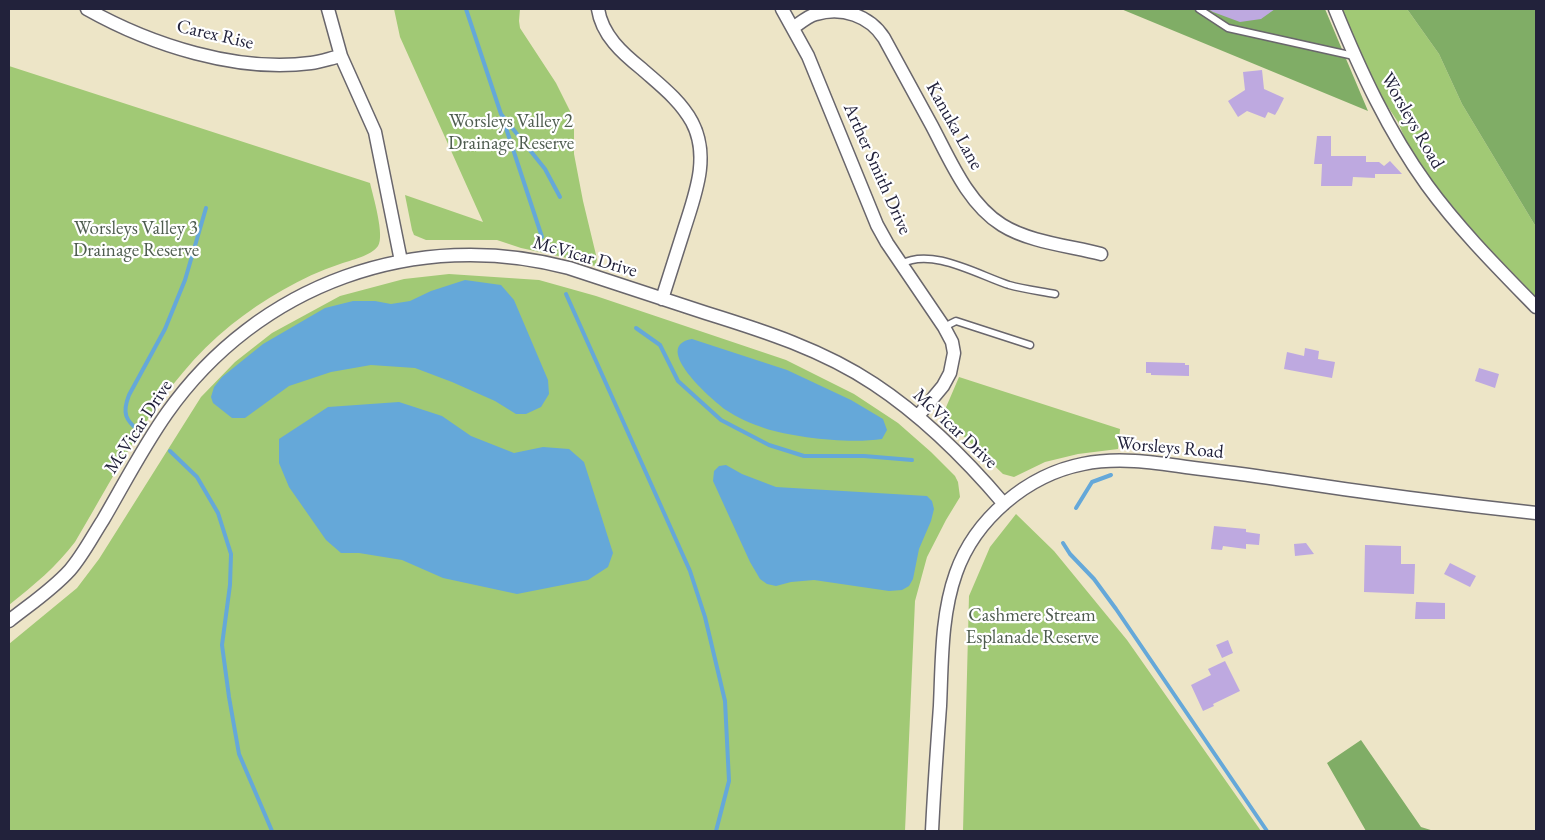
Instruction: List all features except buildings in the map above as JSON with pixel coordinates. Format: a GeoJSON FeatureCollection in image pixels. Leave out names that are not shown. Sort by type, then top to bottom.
{"type":"FeatureCollection","features":[{"type":"Feature","properties":{"kind":"street","name":"Carex Rise"},"geometry":{"type":"LineString","coordinates":[[87,9],[112,23],[168,45],[209,56],[257,64],[284,65],[312,63],[341,56]]}},
{"type":"Feature","properties":{"kind":"street"},"geometry":{"type":"LineString","coordinates":[[328,9],[341,56],[375,132],[401,261]]}},
{"type":"Feature","properties":{"kind":"street"},"geometry":{"type":"LineString","coordinates":[[598,9],[600,19],[614,43],[675,98],[692,123],[697,137],[700,166],[698,186],[662,299]]}},
{"type":"Feature","properties":{"kind":"street","name":"Arther Smith Drive"},"geometry":{"type":"LineString","coordinates":[[782,9],[808,56],[877,225],[952,342],[954,353],[952,369],[942,386],[918,416]]}},
{"type":"Feature","properties":{"kind":"street","name":"Worsleys Road"},"geometry":{"type":"LineString","coordinates":[[1335,9],[1354,56],[1389,125],[1427,185],[1476,243],[1536,307]]}},
{"type":"Feature","properties":{"kind":"street","name":"Kanuka Lane"},"geometry":{"type":"LineString","coordinates":[[793,28],[815,14],[841,10],[859,12],[880,32],[952,164],[969,192],[989,216],[1014,231],[1101,254]]}},
{"type":"Feature","properties":{"kind":"street","name":"McVicar Drive"},"geometry":{"type":"LineString","coordinates":[[9,621],[59,581],[78,559],[165,415],[190,383],[224,348],[260,319],[301,295],[352,274],[401,261],[471,255],[520,258],[569,268],[787,340],[817,353],[872,383],[918,416],[958,453],[1004,504]]}},
{"type":"Feature","properties":{"kind":"street","name":"Worsleys Road"},"geometry":{"type":"LineString","coordinates":[[932,831],[943,644],[949,594],[965,553],[988,520],[1004,504],[1024,489],[1066,468],[1100,461],[1127,460],[1228,471],[1536,514]]}},
{"type":"Feature","properties":{"kind":"lane"},"geometry":{"type":"LineString","coordinates":[[1199,9],[1228,28],[1354,56]]}},
{"type":"Feature","properties":{"kind":"lane"},"geometry":{"type":"LineString","coordinates":[[901,264],[907,261],[931,258],[1010,285],[1054,294]]}},
{"type":"Feature","properties":{"kind":"lane"},"geometry":{"type":"LineString","coordinates":[[944,327],[956,321],[1030,344]]}},
{"type":"Feature","properties":{"kind":"green space","name":"Worsleys Valley 2 Drainage Reserve"},"geometry":{"type":"Polygon","coordinates":[[[394,9],[520,9],[520,28],[556,83],[571,113],[574,128],[574,154],[597,259],[595,266],[521,248],[497,240],[426,240],[414,235],[405,195],[483,222],[400,37],[394,9]]]}},
{"type":"Feature","properties":{"kind":"green space"},"geometry":{"type":"Polygon","coordinates":[[[1121,9],[1325,9],[1368,111],[1121,9]]]}},
{"type":"Feature","properties":{"kind":"green space"},"geometry":{"type":"Polygon","coordinates":[[[1335,9],[1407,9],[1439,54],[1462,104],[1536,227],[1536,297],[1482,241],[1433,183],[1405,139],[1398,122],[1354,56],[1335,9]]]}},
{"type":"Feature","properties":{"kind":"green space"},"geometry":{"type":"Polygon","coordinates":[[[1407,9],[1536,9],[1536,227],[1462,104],[1439,54],[1407,9]]]}},
{"type":"Feature","properties":{"kind":"green space","name":"Worsleys Valley 3 Drainage Reserve"},"geometry":{"type":"Polygon","coordinates":[[[9,66],[370,183],[378,216],[380,241],[378,246],[371,252],[311,275],[283,290],[244,315],[206,348],[183,372],[144,426],[75,542],[52,568],[9,605],[9,66]]]}},
{"type":"Feature","properties":{"kind":"green space"},"geometry":{"type":"Polygon","coordinates":[[[449,274],[539,280],[596,296],[786,360],[854,394],[898,423],[955,476],[958,482],[960,497],[927,557],[915,601],[905,831],[9,831],[9,644],[77,588],[99,559],[201,397],[235,362],[272,333],[340,296],[404,279],[449,274]]]}},
{"type":"Feature","properties":{"kind":"green space"},"geometry":{"type":"Polygon","coordinates":[[[959,377],[1120,429],[1118,449],[1078,454],[1045,462],[1014,477],[1003,474],[952,425],[944,412],[959,377]]]}},
{"type":"Feature","properties":{"kind":"green space","name":"Cashmere Stream Esplanade Reserve"},"geometry":{"type":"Polygon","coordinates":[[[1016,514],[1054,551],[1127,640],[1261,831],[963,831],[969,596],[990,547],[1016,514]]]}},
{"type":"Feature","properties":{"kind":"green space"},"geometry":{"type":"Polygon","coordinates":[[[1361,740],[1421,827],[1434,831],[1366,831],[1327,763],[1361,740]]]}},
{"type":"Feature","properties":{"kind":"water"},"geometry":{"type":"Polygon","coordinates":[[[465,280],[501,285],[514,300],[548,380],[549,394],[541,407],[526,414],[516,414],[495,401],[415,368],[371,365],[331,372],[289,386],[245,418],[232,418],[213,403],[211,397],[214,387],[222,377],[263,344],[325,308],[353,301],[375,301],[391,304],[410,301],[431,291],[465,280]]]}},
{"type":"Feature","properties":{"kind":"water"},"geometry":{"type":"Polygon","coordinates":[[[692,339],[787,370],[851,400],[883,419],[887,430],[882,439],[854,441],[823,439],[777,432],[744,420],[726,410],[709,396],[688,373],[681,362],[678,352],[681,344],[692,339]]]}},
{"type":"Feature","properties":{"kind":"water"},"geometry":{"type":"Polygon","coordinates":[[[399,402],[442,416],[471,436],[514,453],[543,447],[569,449],[584,462],[613,553],[608,567],[588,580],[517,594],[443,578],[402,560],[359,553],[341,553],[326,540],[289,487],[279,463],[279,439],[328,407],[399,402]]]}},
{"type":"Feature","properties":{"kind":"water"},"geometry":{"type":"Polygon","coordinates":[[[726,465],[742,474],[776,487],[927,496],[932,501],[934,509],[919,549],[913,579],[909,586],[902,590],[889,591],[814,580],[791,582],[776,586],[767,584],[760,579],[750,562],[713,481],[714,471],[719,466],[726,465]]]}},
{"type":"Feature","properties":{"kind":"waterway"},"geometry":{"type":"LineString","coordinates":[[466,9],[501,114],[545,169],[560,197]]}},
{"type":"Feature","properties":{"kind":"waterway"},"geometry":{"type":"LineString","coordinates":[[502,116],[542,237]]}},
{"type":"Feature","properties":{"kind":"waterway"},"geometry":{"type":"LineString","coordinates":[[140,432],[131,424],[126,416],[127,401],[165,329],[185,280],[206,208]]}},
{"type":"Feature","properties":{"kind":"waterway"},"geometry":{"type":"LineString","coordinates":[[566,294],[690,571],[705,617],[725,701],[729,781],[716,831]]}},
{"type":"Feature","properties":{"kind":"waterway"},"geometry":{"type":"LineString","coordinates":[[636,328],[660,345],[678,381],[721,420],[769,445],[804,456],[864,456],[912,460]]}},
{"type":"Feature","properties":{"kind":"waterway"},"geometry":{"type":"LineString","coordinates":[[170,451],[197,477],[218,513],[231,554],[230,585],[222,645],[229,697],[239,754],[272,831]]}},
{"type":"Feature","properties":{"kind":"waterway"},"geometry":{"type":"LineString","coordinates":[[1076,508],[1092,482],[1111,475]]}},
{"type":"Feature","properties":{"kind":"waterway"},"geometry":{"type":"LineString","coordinates":[[1063,543],[1070,554],[1094,579],[1116,609],[1267,831]]}}]}
